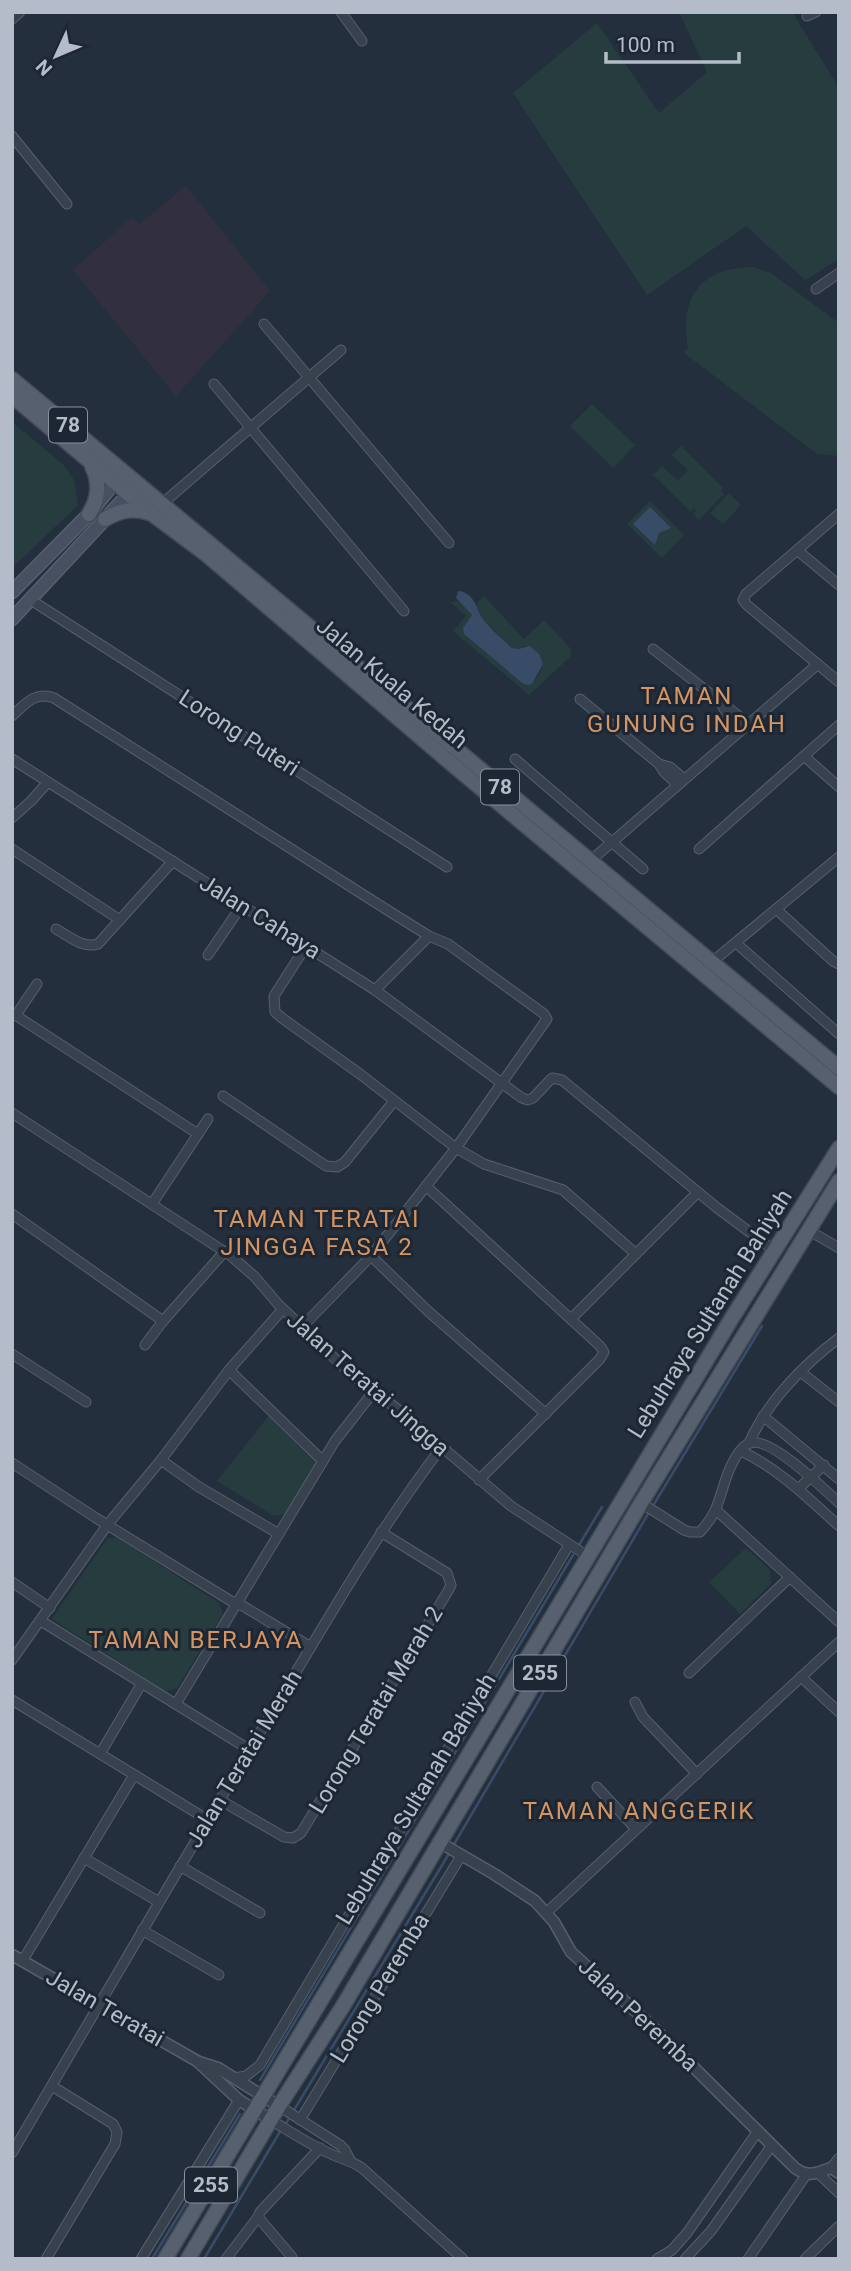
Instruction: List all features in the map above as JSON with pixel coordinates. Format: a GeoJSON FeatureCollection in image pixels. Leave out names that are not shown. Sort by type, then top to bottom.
{"type":"FeatureCollection","features":[{"type":"Feature","properties":{"kind":"main road","name":"Jalan Kuala Kedah"},"geometry":{"type":"LineString","coordinates":[[12,379],[133,489],[590,862],[839,1087]]}},
{"type":"Feature","properties":{"kind":"main road"},"geometry":{"type":"LineString","coordinates":[[32,395],[54,402],[118,454],[142,476],[159,510],[125,510],[105,519]]}},
{"type":"Feature","properties":{"kind":"main road","name":"Jalan Kuala Kedah"},"geometry":{"type":"LineString","coordinates":[[12,396],[89,461],[119,477]]}},
{"type":"Feature","properties":{"kind":"main road"},"geometry":{"type":"LineString","coordinates":[[89,461],[97,478],[98,488],[94,506],[89,514]]}},
{"type":"Feature","properties":{"kind":"main road"},"geometry":{"type":"LineString","coordinates":[[12,592],[89,514],[119,477]]}},
{"type":"Feature","properties":{"kind":"main road"},"geometry":{"type":"LineString","coordinates":[[12,619],[133,489]]}},
{"type":"Feature","properties":{"kind":"main road","name":"Jalan Kuala Kedah"},"geometry":{"type":"LineString","coordinates":[[159,510],[207,555],[512,814],[690,953],[712,962],[836,1065]]}},
{"type":"Feature","properties":{"kind":"main road","name":"Lebuhraya Sultanah Bahiyah"},"geometry":{"type":"LineString","coordinates":[[165,2259],[689,1390],[839,1149]]}},
{"type":"Feature","properties":{"kind":"main road","name":"Lebuhraya Sultanah Bahiyah"},"geometry":{"type":"LineString","coordinates":[[188,2259],[275,2123],[342,2006],[450,1849],[641,1503],[839,1181]]}},
{"type":"Feature","properties":{"kind":"main road"},"geometry":{"type":"LineString","coordinates":[[689,1390],[694,1394],[699,1393],[734,1350]]}},
{"type":"Feature","properties":{"kind":"main road"},"geometry":{"type":"LineString","coordinates":[[627,1494],[648,1470],[683,1414],[689,1410],[696,1414]]}},
{"type":"Feature","properties":{"kind":"street"},"geometry":{"type":"LineString","coordinates":[[12,19],[20,12]]}},
{"type":"Feature","properties":{"kind":"street"},"geometry":{"type":"LineString","coordinates":[[341,12],[362,41]]}},
{"type":"Feature","properties":{"kind":"street"},"geometry":{"type":"LineString","coordinates":[[12,136],[67,204]]}},
{"type":"Feature","properties":{"kind":"street"},"geometry":{"type":"LineString","coordinates":[[816,289],[839,273]]}},
{"type":"Feature","properties":{"kind":"street"},"geometry":{"type":"LineString","coordinates":[[264,324],[449,543]]}},
{"type":"Feature","properties":{"kind":"street"},"geometry":{"type":"LineString","coordinates":[[159,510],[250,427],[341,350]]}},
{"type":"Feature","properties":{"kind":"street"},"geometry":{"type":"LineString","coordinates":[[214,384],[404,611]]}},
{"type":"Feature","properties":{"kind":"street"},"geometry":{"type":"LineString","coordinates":[[839,514],[746,594],[743,600],[839,682]]}},
{"type":"Feature","properties":{"kind":"street"},"geometry":{"type":"LineString","coordinates":[[797,550],[839,585]]}},
{"type":"Feature","properties":{"kind":"street","name":"Lorong Puteri"},"geometry":{"type":"LineString","coordinates":[[31,600],[447,867]]}},
{"type":"Feature","properties":{"kind":"street"},"geometry":{"type":"LineString","coordinates":[[653,649],[732,709],[746,726]]}},
{"type":"Feature","properties":{"kind":"street"},"geometry":{"type":"LineString","coordinates":[[590,862],[818,664]]}},
{"type":"Feature","properties":{"kind":"street"},"geometry":{"type":"LineString","coordinates":[[12,716],[37,695],[54,698],[429,936],[448,944],[544,1014],[547,1019],[426,1186],[370,1256],[302,1327]]}},
{"type":"Feature","properties":{"kind":"street"},"geometry":{"type":"LineString","coordinates":[[580,699],[659,764],[670,767],[681,782]]}},
{"type":"Feature","properties":{"kind":"street"},"geometry":{"type":"LineString","coordinates":[[699,849],[839,725]]}},
{"type":"Feature","properties":{"kind":"street"},"geometry":{"type":"LineString","coordinates":[[804,756],[839,787]]}},
{"type":"Feature","properties":{"kind":"street","name":"Jalan Cahaya"},"geometry":{"type":"LineString","coordinates":[[12,759],[375,990],[527,1100],[533,1098],[552,1078],[562,1080],[698,1192]]}},
{"type":"Feature","properties":{"kind":"street"},"geometry":{"type":"LineString","coordinates":[[515,759],[643,869]]}},
{"type":"Feature","properties":{"kind":"street"},"geometry":{"type":"LineString","coordinates":[[12,818],[48,782]]}},
{"type":"Feature","properties":{"kind":"street"},"geometry":{"type":"LineString","coordinates":[[12,849],[120,920]]}},
{"type":"Feature","properties":{"kind":"street"},"geometry":{"type":"LineString","coordinates":[[712,962],[839,857]]}},
{"type":"Feature","properties":{"kind":"street"},"geometry":{"type":"LineString","coordinates":[[56,929],[85,945],[98,944],[173,861]]}},
{"type":"Feature","properties":{"kind":"street"},"geometry":{"type":"LineString","coordinates":[[208,955],[242,905]]}},
{"type":"Feature","properties":{"kind":"street"},"geometry":{"type":"LineString","coordinates":[[776,909],[839,964]]}},
{"type":"Feature","properties":{"kind":"street"},"geometry":{"type":"LineString","coordinates":[[375,990],[429,936]]}},
{"type":"Feature","properties":{"kind":"street"},"geometry":{"type":"LineString","coordinates":[[736,943],[839,1034]]}},
{"type":"Feature","properties":{"kind":"street"},"geometry":{"type":"LineString","coordinates":[[306,946],[274,996],[275,1012],[456,1148],[484,1164],[563,1190],[636,1254]]}},
{"type":"Feature","properties":{"kind":"street"},"geometry":{"type":"LineString","coordinates":[[37,984],[14,1014],[198,1134]]}},
{"type":"Feature","properties":{"kind":"street"},"geometry":{"type":"LineString","coordinates":[[223,1096],[331,1167],[345,1162],[394,1101]]}},
{"type":"Feature","properties":{"kind":"street","name":"Jalan Teratai Jingga"},"geometry":{"type":"LineString","coordinates":[[12,1113],[225,1251],[256,1277],[283,1309],[352,1375],[510,1506],[589,1557]]}},
{"type":"Feature","properties":{"kind":"street"},"geometry":{"type":"LineString","coordinates":[[152,1204],[208,1119]]}},
{"type":"Feature","properties":{"kind":"street"},"geometry":{"type":"LineString","coordinates":[[426,1186],[604,1352],[480,1480]]}},
{"type":"Feature","properties":{"kind":"street"},"geometry":{"type":"LineString","coordinates":[[571,1319],[698,1192],[775,1251]]}},
{"type":"Feature","properties":{"kind":"street"},"geometry":{"type":"LineString","coordinates":[[12,1214],[163,1321]]}},
{"type":"Feature","properties":{"kind":"street"},"geometry":{"type":"LineString","coordinates":[[808,1230],[839,1248]]}},
{"type":"Feature","properties":{"kind":"street"},"geometry":{"type":"LineString","coordinates":[[145,1345],[225,1251]]}},
{"type":"Feature","properties":{"kind":"street"},"geometry":{"type":"LineString","coordinates":[[370,1256],[429,1312],[546,1414]]}},
{"type":"Feature","properties":{"kind":"street"},"geometry":{"type":"LineString","coordinates":[[12,1660],[108,1524],[161,1460],[229,1370],[283,1309]]}},
{"type":"Feature","properties":{"kind":"street"},"geometry":{"type":"LineString","coordinates":[[641,1503],[684,1530],[700,1532],[716,1510],[728,1473],[749,1443],[763,1416],[781,1392],[839,1338]]}},
{"type":"Feature","properties":{"kind":"street"},"geometry":{"type":"LineString","coordinates":[[12,1354],[86,1402]]}},
{"type":"Feature","properties":{"kind":"street"},"geometry":{"type":"LineString","coordinates":[[229,1370],[323,1461]]}},
{"type":"Feature","properties":{"kind":"street"},"geometry":{"type":"LineString","coordinates":[[802,1373],[839,1402]]}},
{"type":"Feature","properties":{"kind":"street"},"geometry":{"type":"LineString","coordinates":[[176,1704],[345,1426],[374,1391]]}},
{"type":"Feature","properties":{"kind":"street"},"geometry":{"type":"LineString","coordinates":[[763,1416],[839,1479]]}},
{"type":"Feature","properties":{"kind":"street"},"geometry":{"type":"LineString","coordinates":[[749,1443],[767,1445],[812,1478],[839,1503]]}},
{"type":"Feature","properties":{"kind":"street","name":"Jalan Teratai Merah"},"geometry":{"type":"LineString","coordinates":[[12,2153],[311,1647],[381,1532],[441,1448]]}},
{"type":"Feature","properties":{"kind":"street"},"geometry":{"type":"LineString","coordinates":[[741,1451],[757,1459],[798,1489],[839,1526]]}},
{"type":"Feature","properties":{"kind":"street"},"geometry":{"type":"LineString","coordinates":[[161,1460],[199,1487],[279,1534]]}},
{"type":"Feature","properties":{"kind":"street"},"geometry":{"type":"LineString","coordinates":[[12,1463],[237,1604],[311,1647]]}},
{"type":"Feature","properties":{"kind":"street"},"geometry":{"type":"LineString","coordinates":[[798,1489],[824,1465]]}},
{"type":"Feature","properties":{"kind":"street"},"geometry":{"type":"LineString","coordinates":[[716,1510],[839,1622]]}},
{"type":"Feature","properties":{"kind":"street","name":"Lorong Teratai Merah 2"},"geometry":{"type":"LineString","coordinates":[[220,1800],[284,1837],[293,1838],[301,1833],[448,1591],[451,1585],[447,1573],[381,1532]]}},
{"type":"Feature","properties":{"kind":"street"},"geometry":{"type":"LineString","coordinates":[[234,2078],[246,2076],[256,2069],[569,1545]]}},
{"type":"Feature","properties":{"kind":"street"},"geometry":{"type":"LineString","coordinates":[[689,1673],[790,1577]]}},
{"type":"Feature","properties":{"kind":"street"},"geometry":{"type":"LineString","coordinates":[[12,1582],[50,1608]]}},
{"type":"Feature","properties":{"kind":"street"},"geometry":{"type":"LineString","coordinates":[[41,1621],[250,1750]]}},
{"type":"Feature","properties":{"kind":"street"},"geometry":{"type":"LineString","coordinates":[[547,1913],[839,1642]]}},
{"type":"Feature","properties":{"kind":"street"},"geometry":{"type":"LineString","coordinates":[[801,1677],[839,1712]]}},
{"type":"Feature","properties":{"kind":"street"},"geometry":{"type":"LineString","coordinates":[[100,1754],[142,1684]]}},
{"type":"Feature","properties":{"kind":"street"},"geometry":{"type":"LineString","coordinates":[[12,1700],[208,1820]]}},
{"type":"Feature","properties":{"kind":"street"},"geometry":{"type":"LineString","coordinates":[[635,1702],[643,1717],[697,1774]]}},
{"type":"Feature","properties":{"kind":"street"},"geometry":{"type":"LineString","coordinates":[[17,1958],[84,1858],[134,1775]]}},
{"type":"Feature","properties":{"kind":"street"},"geometry":{"type":"LineString","coordinates":[[597,1787],[636,1829]]}},
{"type":"Feature","properties":{"kind":"street","name":"Jalan Peremba"},"geometry":{"type":"LineString","coordinates":[[450,1849],[535,1901],[547,1913],[571,1952],[656,2030],[795,2168],[806,2175]]}},
{"type":"Feature","properties":{"kind":"street","name":"Lorong Peremba"},"geometry":{"type":"LineString","coordinates":[[298,2119],[450,1849]]}},
{"type":"Feature","properties":{"kind":"street"},"geometry":{"type":"LineString","coordinates":[[84,1858],[159,1902]]}},
{"type":"Feature","properties":{"kind":"street"},"geometry":{"type":"LineString","coordinates":[[180,1866],[260,1913]]}},
{"type":"Feature","properties":{"kind":"street"},"geometry":{"type":"LineString","coordinates":[[142,1930],[219,1975]]}},
{"type":"Feature","properties":{"kind":"street","name":"Jalan Teratai"},"geometry":{"type":"LineString","coordinates":[[17,1958],[197,2061],[239,2100],[275,2123]]}},
{"type":"Feature","properties":{"kind":"street","name":"Jalan Teratai"},"geometry":{"type":"LineString","coordinates":[[197,2061],[209,2064],[283,2109]]}},
{"type":"Feature","properties":{"kind":"street"},"geometry":{"type":"LineString","coordinates":[[46,2259],[115,2144],[117,2132],[113,2124],[51,2086]]}},
{"type":"Feature","properties":{"kind":"street"},"geometry":{"type":"LineString","coordinates":[[141,2259],[239,2100]]}},
{"type":"Feature","properties":{"kind":"street"},"geometry":{"type":"LineString","coordinates":[[283,2109],[340,2145],[350,2160]]}},
{"type":"Feature","properties":{"kind":"street"},"geometry":{"type":"LineString","coordinates":[[275,2123],[332,2155],[350,2160],[362,2168],[463,2259]]}},
{"type":"Feature","properties":{"kind":"street"},"geometry":{"type":"LineString","coordinates":[[657,2259],[687,2233],[758,2131]]}},
{"type":"Feature","properties":{"kind":"street"},"geometry":{"type":"LineString","coordinates":[[685,2259],[711,2231],[772,2145]]}},
{"type":"Feature","properties":{"kind":"street"},"geometry":{"type":"LineString","coordinates":[[226,2259],[260,2212],[320,2148]]}},
{"type":"Feature","properties":{"kind":"street"},"geometry":{"type":"LineString","coordinates":[[748,2259],[806,2175],[835,2171],[839,2158]]}},
{"type":"Feature","properties":{"kind":"street"},"geometry":{"type":"LineString","coordinates":[[732,2168],[748,2178]]}},
{"type":"Feature","properties":{"kind":"street"},"geometry":{"type":"LineString","coordinates":[[819,2174],[839,2193]]}},
{"type":"Feature","properties":{"kind":"street"},"geometry":{"type":"LineString","coordinates":[[258,2217],[292,2257]]}},
{"type":"Feature","properties":{"kind":"street"},"geometry":{"type":"LineString","coordinates":[[805,2259],[839,2226]]}},
{"type":"Feature","properties":{"kind":"shaded area"},"geometry":{"type":"Polygon","coordinates":[[[186,186],[270,291],[176,396],[73,270],[132,217],[139,224],[186,186]]]}},
{"type":"Feature","properties":{"kind":"green space"},"geometry":{"type":"Polygon","coordinates":[[[679,12],[792,12],[839,88],[839,259],[805,280],[746,226],[647,295],[513,93],[597,23],[659,113],[707,72],[679,12]]]}},
{"type":"Feature","properties":{"kind":"green space"},"geometry":{"type":"Polygon","coordinates":[[[753,267],[771,273],[839,323],[839,456],[817,454],[684,353],[688,348],[687,314],[697,289],[719,273],[753,267]]]}},
{"type":"Feature","properties":{"kind":"green space"},"geometry":{"type":"Polygon","coordinates":[[[592,404],[635,445],[613,468],[570,426],[592,404]]]}},
{"type":"Feature","properties":{"kind":"green space"},"geometry":{"type":"Polygon","coordinates":[[[12,422],[65,466],[75,482],[78,505],[12,568],[12,422]]]}},
{"type":"Feature","properties":{"kind":"green space"},"geometry":{"type":"Polygon","coordinates":[[[681,446],[723,488],[721,491],[724,494],[699,520],[693,514],[696,511],[694,508],[690,511],[653,475],[662,466],[678,481],[688,470],[672,455],[681,446]]]}},
{"type":"Feature","properties":{"kind":"green space"},"geometry":{"type":"Polygon","coordinates":[[[729,493],[741,505],[723,524],[710,513],[729,493]]]}},
{"type":"Feature","properties":{"kind":"green space"},"geometry":{"type":"Polygon","coordinates":[[[650,501],[684,535],[662,558],[627,524],[650,501]]]}},
{"type":"Feature","properties":{"kind":"green space"},"geometry":{"type":"Polygon","coordinates":[[[484,596],[524,639],[544,620],[572,650],[570,657],[529,695],[453,631],[466,616],[450,602],[458,601],[472,615],[463,628],[466,636],[522,683],[530,685],[539,675],[543,664],[525,646],[512,648],[483,619],[476,604],[484,596]]]}},
{"type":"Feature","properties":{"kind":"green space"},"geometry":{"type":"Polygon","coordinates":[[[271,1413],[318,1460],[286,1514],[274,1516],[217,1481],[271,1413]]]}},
{"type":"Feature","properties":{"kind":"green space"},"geometry":{"type":"Polygon","coordinates":[[[116,1537],[219,1603],[223,1614],[177,1688],[166,1692],[52,1619],[107,1539],[116,1537]]]}},
{"type":"Feature","properties":{"kind":"green space"},"geometry":{"type":"Polygon","coordinates":[[[746,1548],[770,1570],[771,1584],[740,1614],[709,1582],[746,1548]]]}},
{"type":"Feature","properties":{"kind":"water"},"geometry":{"type":"Polygon","coordinates":[[[650,507],[671,528],[659,533],[655,545],[633,524],[650,507]]]}},
{"type":"Feature","properties":{"kind":"water"},"geometry":{"type":"Polygon","coordinates":[[[458,591],[471,597],[486,623],[512,648],[530,646],[539,654],[543,664],[532,684],[522,683],[464,634],[463,628],[472,615],[456,598],[458,591]]]}},
{"type":"Feature","properties":{"kind":"waterway"},"geometry":{"type":"LineString","coordinates":[[654,1504],[762,1326]]}},
{"type":"Feature","properties":{"kind":"waterway"},"geometry":{"type":"LineString","coordinates":[[579,1545],[602,1507]]}},
{"type":"Feature","properties":{"kind":"waterway"},"geometry":{"type":"LineString","coordinates":[[453,1846],[648,1514]]}},
{"type":"Feature","properties":{"kind":"waterway"},"geometry":{"type":"LineString","coordinates":[[260,2080],[573,1555]]}},
{"type":"Feature","properties":{"kind":"waterway"},"geometry":{"type":"LineString","coordinates":[[285,2125],[450,1852]]}},
{"type":"Feature","properties":{"kind":"waterway"},"geometry":{"type":"LineString","coordinates":[[152,2259],[240,2114]]}},
{"type":"Feature","properties":{"kind":"waterway"},"geometry":{"type":"LineString","coordinates":[[204,2259],[281,2130]]}},
{"type":"Feature","properties":{"kind":"district","name":"TAMAN GUNUNG INDAH"},"geometry":{"type":"Point","coordinates":[687,710]}},
{"type":"Feature","properties":{"kind":"district","name":"TAMAN TERATAI JINGGA FASA 2"},"geometry":{"type":"Point","coordinates":[317,1233]}},
{"type":"Feature","properties":{"kind":"district","name":"TAMAN BERJAYA"},"geometry":{"type":"Point","coordinates":[196,1640]}},
{"type":"Feature","properties":{"kind":"district","name":"TAMAN ANGGERIK"},"geometry":{"type":"Point","coordinates":[639,1811]}}]}
